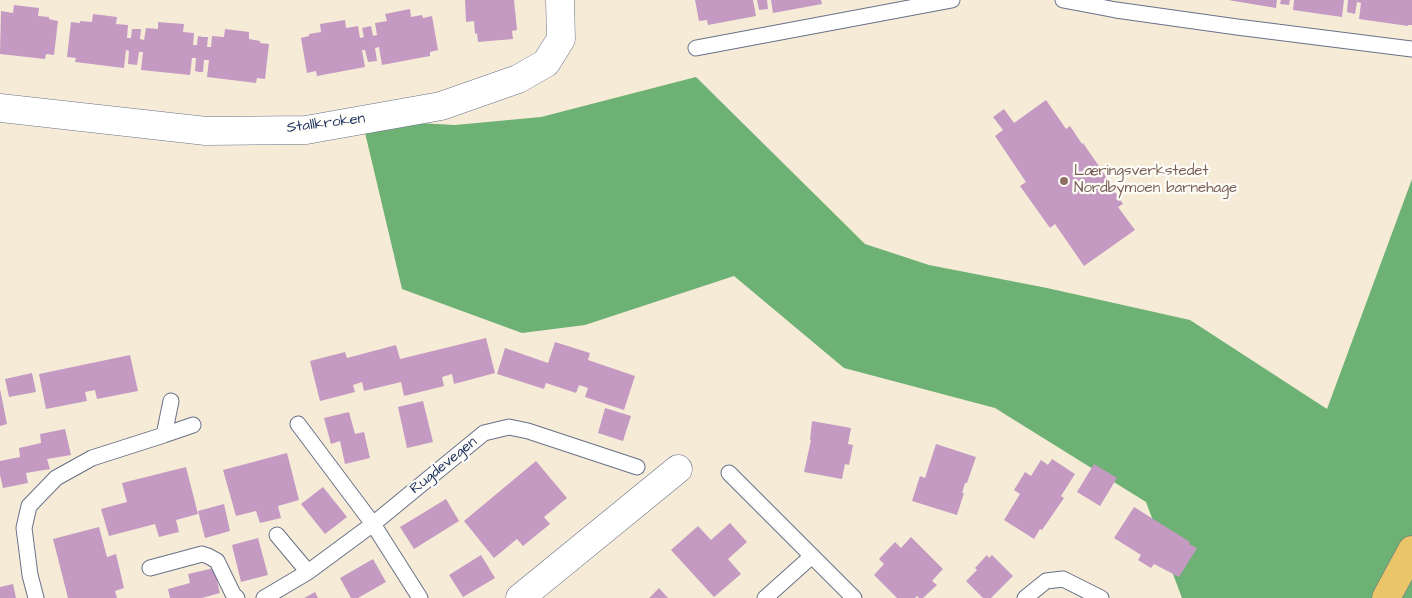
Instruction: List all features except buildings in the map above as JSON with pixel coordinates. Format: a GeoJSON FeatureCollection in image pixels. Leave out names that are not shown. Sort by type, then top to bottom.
{"type":"FeatureCollection","features":[{"type":"Feature","properties":{"kind":"main road"},"geometry":{"type":"LineString","coordinates":[[1386,598],[1412,550]]}},
{"type":"Feature","properties":{"kind":"street","name":"Stallkroken"},"geometry":{"type":"LineString","coordinates":[[0,108],[206,131],[306,130],[441,106],[518,78],[546,63],[561,39],[560,0]]}},
{"type":"Feature","properties":{"kind":"street"},"geometry":{"type":"LineString","coordinates":[[520,598],[678,469]]}},
{"type":"Feature","properties":{"kind":"lane"},"geometry":{"type":"LineString","coordinates":[[696,48],[952,0]]}},
{"type":"Feature","properties":{"kind":"lane"},"geometry":{"type":"LineString","coordinates":[[1072,1],[1116,10],[1236,28],[1412,49]]}},
{"type":"Feature","properties":{"kind":"lane"},"geometry":{"type":"LineString","coordinates":[[164,434],[171,401]]}},
{"type":"Feature","properties":{"kind":"lane"},"geometry":{"type":"LineString","coordinates":[[298,424],[373,524],[420,598]]}},
{"type":"Feature","properties":{"kind":"lane"},"geometry":{"type":"LineString","coordinates":[[36,598],[30,574],[24,528],[29,506],[56,478],[92,458],[193,425]]}},
{"type":"Feature","properties":{"kind":"lane","name":"Rugdevegen"},"geometry":{"type":"LineString","coordinates":[[264,598],[308,572],[373,524],[484,433],[509,427],[528,431],[638,467]]}},
{"type":"Feature","properties":{"kind":"lane"},"geometry":{"type":"LineString","coordinates":[[729,473],[854,598]]}},
{"type":"Feature","properties":{"kind":"lane"},"geometry":{"type":"LineString","coordinates":[[277,535],[308,572]]}},
{"type":"Feature","properties":{"kind":"lane"},"geometry":{"type":"LineString","coordinates":[[150,568],[202,554],[208,556],[217,561],[233,594],[237,598]]}},
{"type":"Feature","properties":{"kind":"lane"},"geometry":{"type":"LineString","coordinates":[[765,598],[812,556]]}},
{"type":"Feature","properties":{"kind":"lane"},"geometry":{"type":"LineString","coordinates":[[1025,598],[1046,581],[1063,579],[1101,598]]}},
{"type":"Feature","properties":{"kind":"green space"},"geometry":{"type":"Polygon","coordinates":[[[696,77],[865,244],[929,265],[1047,288],[1190,320],[1327,409],[1412,179],[1412,598],[1182,598],[1146,502],[995,408],[844,368],[734,276],[585,325],[522,333],[402,289],[362,120],[455,125],[541,117],[696,77]]]}},
{"type":"Feature","properties":{"kind":"place","name":"Læringsverkstedet Nordbymoen barnehage"},"geometry":{"type":"Point","coordinates":[1064,181]}}]}
